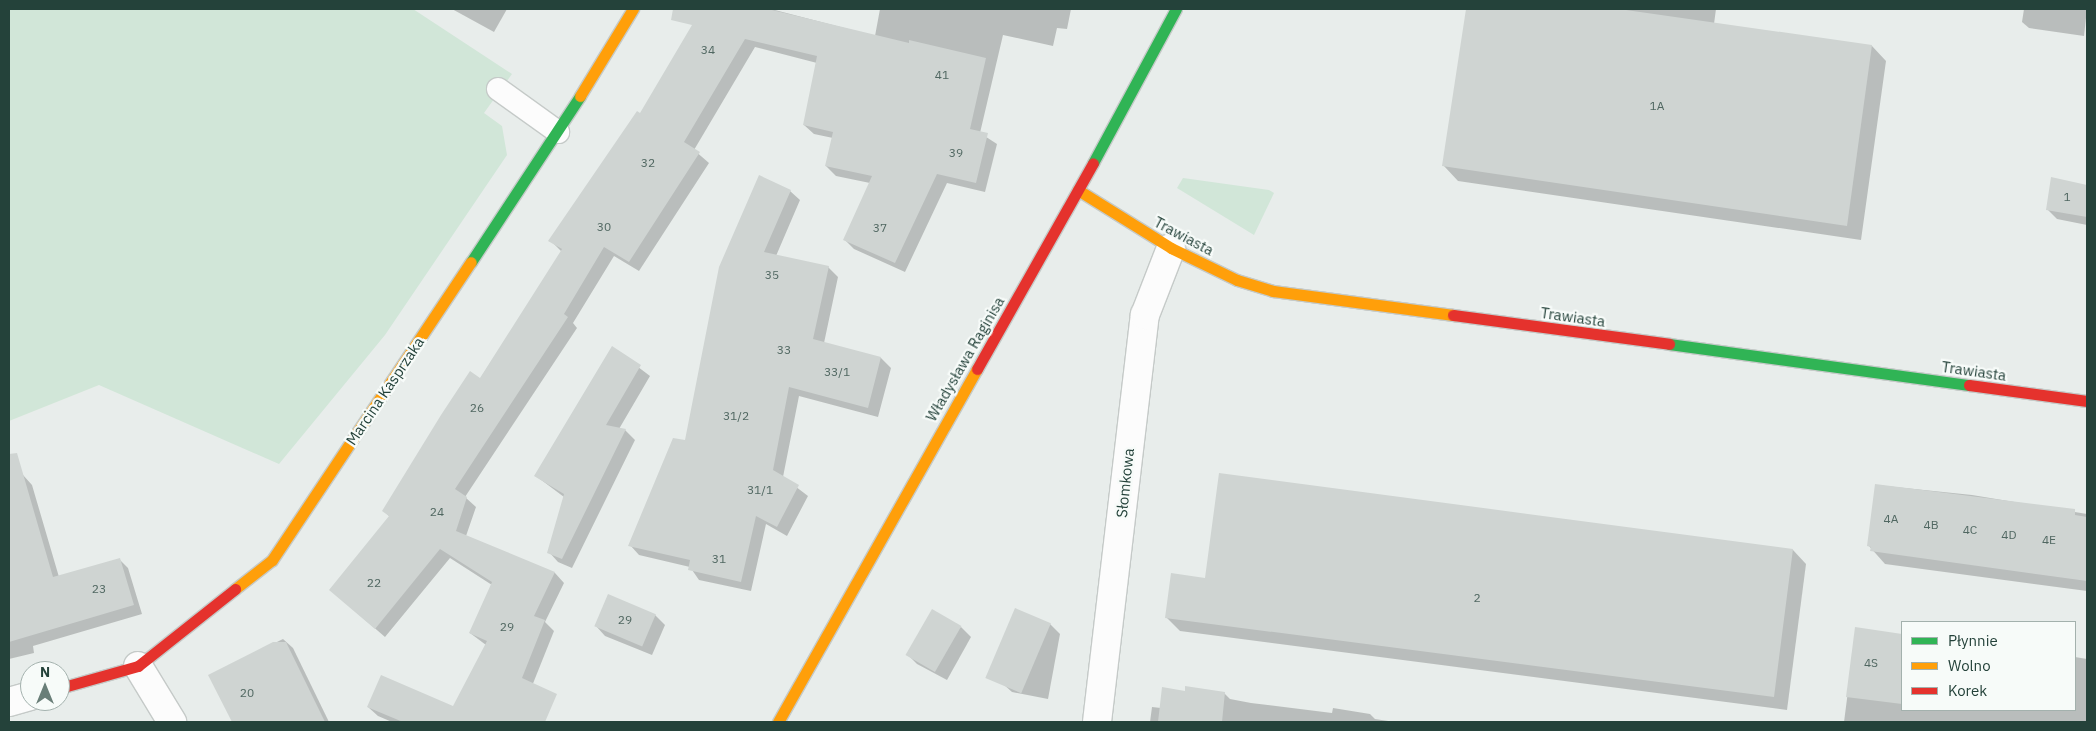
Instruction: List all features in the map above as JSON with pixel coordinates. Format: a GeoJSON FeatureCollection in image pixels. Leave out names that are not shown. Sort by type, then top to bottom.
{"type":"FeatureCollection","features":[{"type":"Feature","properties":{"kind":"street","name":"Marcina Kasprzaka"},"geometry":{"type":"LineString","coordinates":[[70,685],[138,666],[272,560],[558,132],[633,9]]}},
{"type":"Feature","properties":{"kind":"street","name":"Władysława Raginisa"},"geometry":{"type":"LineString","coordinates":[[778,722],[1078,190],[1176,9]]}},
{"type":"Feature","properties":{"kind":"street","name":"Trawiasta"},"geometry":{"type":"LineString","coordinates":[[1078,190],[1171,248],[1236,280],[1294,295],[2087,401]]}},
{"type":"Feature","properties":{"kind":"street","name":"Słomkowa"},"geometry":{"type":"LineString","coordinates":[[1097,722],[1145,315],[1171,248]]}},
{"type":"Feature","properties":{"kind":"street"},"geometry":{"type":"LineString","coordinates":[[138,666],[172,722]]}},
{"type":"Feature","properties":{"kind":"lane"},"geometry":{"type":"LineString","coordinates":[[498,89],[558,132]]}},
{"type":"Feature","properties":{"kind":"green space"},"geometry":{"type":"Polygon","coordinates":[[[9,9],[413,9],[512,74],[484,113],[502,126],[507,155],[385,335],[279,464],[99,385],[9,421],[9,9]]]}},
{"type":"Feature","properties":{"kind":"green space"},"geometry":{"type":"Polygon","coordinates":[[[1183,178],[1269,190],[1274,193],[1254,235],[1177,188],[1183,178]]]}},
{"type":"Feature","properties":{"kind":"building"},"geometry":{"type":"Polygon","coordinates":[[[673,9],[768,9],[909,43],[909,40],[986,58],[970,129],[988,133],[976,183],[937,174],[895,263],[843,240],[872,176],[825,166],[833,132],[803,125],[817,56],[745,39],[684,142],[700,152],[629,262],[604,247],[564,314],[568,317],[455,489],[467,497],[456,531],[555,572],[534,616],[545,620],[522,678],[557,694],[545,722],[403,722],[367,707],[381,675],[453,706],[487,641],[469,633],[492,582],[440,549],[375,629],[329,590],[389,516],[382,511],[441,415],[470,371],[480,378],[562,249],[548,241],[637,111],[640,113],[692,25],[671,20],[673,9]]]}},
{"type":"Feature","properties":{"kind":"building"},"geometry":{"type":"Polygon","coordinates":[[[1466,9],[1619,9],[1872,45],[1847,226],[1442,166],[1466,9]]]}},
{"type":"Feature","properties":{"kind":"building"},"geometry":{"type":"Polygon","coordinates":[[[759,175],[791,190],[764,252],[829,266],[813,339],[881,357],[868,408],[789,387],[773,470],[799,485],[777,527],[756,516],[741,582],[688,570],[690,560],[628,546],[673,438],[685,440],[719,267],[759,175]]]}},
{"type":"Feature","properties":{"kind":"building"},"geometry":{"type":"Polygon","coordinates":[[[2051,177],[2087,185],[2087,217],[2046,210],[2051,177]]]}},
{"type":"Feature","properties":{"kind":"building"},"geometry":{"type":"Polygon","coordinates":[[[612,346],[641,365],[606,425],[626,429],[562,559],[547,553],[564,494],[534,476],[612,346]]]}},
{"type":"Feature","properties":{"kind":"building"},"geometry":{"type":"Polygon","coordinates":[[[17,453],[53,577],[120,558],[134,605],[9,642],[9,454],[17,453]]]}},
{"type":"Feature","properties":{"kind":"building"},"geometry":{"type":"Polygon","coordinates":[[[1219,473],[1793,549],[1774,697],[1165,618],[1171,573],[1205,578],[1219,473]]]}},
{"type":"Feature","properties":{"kind":"building"},"geometry":{"type":"Polygon","coordinates":[[[1875,484],[2075,509],[2075,515],[2087,517],[2087,581],[1870,551],[1871,547],[1867,546],[1875,484]]]}},
{"type":"Feature","properties":{"kind":"building"},"geometry":{"type":"Polygon","coordinates":[[[608,594],[656,614],[642,647],[594,626],[608,594]]]}},
{"type":"Feature","properties":{"kind":"building"},"geometry":{"type":"Polygon","coordinates":[[[1015,608],[1051,623],[1021,693],[985,678],[1015,608]]]}},
{"type":"Feature","properties":{"kind":"building"},"geometry":{"type":"Polygon","coordinates":[[[932,609],[961,626],[935,672],[906,655],[932,609]]]}},
{"type":"Feature","properties":{"kind":"building"},"geometry":{"type":"Polygon","coordinates":[[[1855,627],[1901,634],[1901,704],[1846,697],[1855,627]]]}},
{"type":"Feature","properties":{"kind":"building"},"geometry":{"type":"Polygon","coordinates":[[[273,642],[286,642],[325,722],[232,722],[208,675],[273,642]]]}},
{"type":"Feature","properties":{"kind":"building"},"geometry":{"type":"Polygon","coordinates":[[[1185,686],[1225,692],[1222,722],[1158,722],[1162,687],[1185,691],[1185,686]]]}},
{"type":"Feature","properties":{"kind":"traffic: fast"},"geometry":{"type":"LineString","coordinates":[[1093,163],[1176,9]]}},
{"type":"Feature","properties":{"kind":"traffic: fast"},"geometry":{"type":"LineString","coordinates":[[471,262],[580,96]]}},
{"type":"Feature","properties":{"kind":"traffic: fast"},"geometry":{"type":"LineString","coordinates":[[1669,344],[1969,385]]}},
{"type":"Feature","properties":{"kind":"traffic: slow"},"geometry":{"type":"LineString","coordinates":[[580,96],[633,9]]}},
{"type":"Feature","properties":{"kind":"traffic: slow"},"geometry":{"type":"LineString","coordinates":[[1078,190],[1171,248],[1237,280],[1273,291],[1453,315]]}},
{"type":"Feature","properties":{"kind":"traffic: slow"},"geometry":{"type":"LineString","coordinates":[[235,589],[272,560],[471,262]]}},
{"type":"Feature","properties":{"kind":"traffic: slow"},"geometry":{"type":"LineString","coordinates":[[778,722],[977,369]]}},
{"type":"Feature","properties":{"kind":"traffic: jam"},"geometry":{"type":"LineString","coordinates":[[977,369],[1093,163]]}},
{"type":"Feature","properties":{"kind":"traffic: jam"},"geometry":{"type":"LineString","coordinates":[[1453,315],[1669,344]]}},
{"type":"Feature","properties":{"kind":"traffic: jam"},"geometry":{"type":"LineString","coordinates":[[1969,385],[2087,401]]}},
{"type":"Feature","properties":{"kind":"traffic: jam"},"geometry":{"type":"LineString","coordinates":[[70,685],[138,666],[235,589]]}}]}
